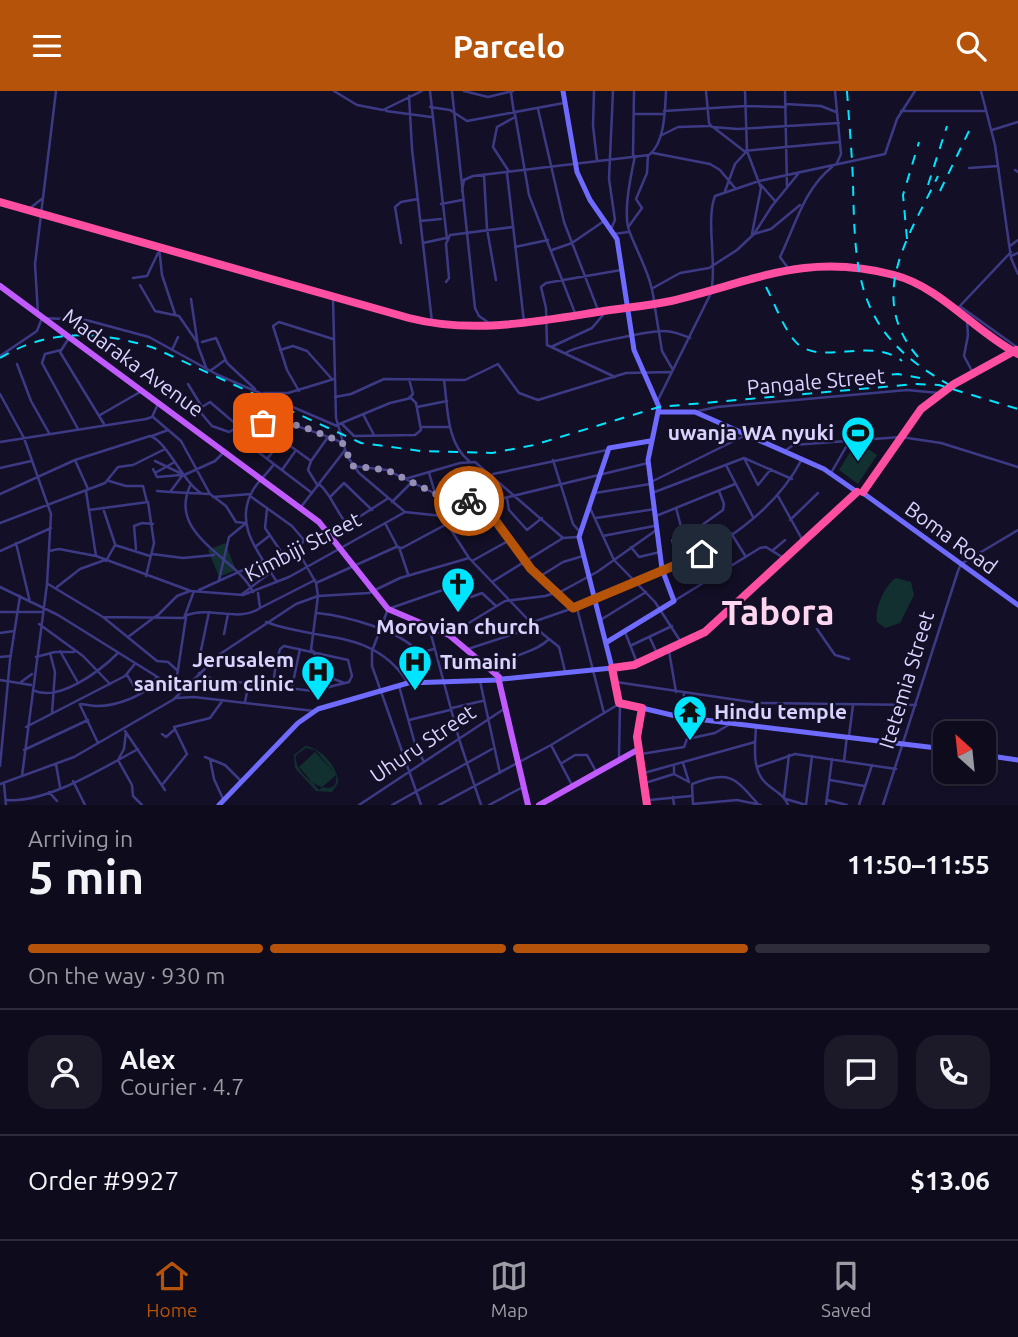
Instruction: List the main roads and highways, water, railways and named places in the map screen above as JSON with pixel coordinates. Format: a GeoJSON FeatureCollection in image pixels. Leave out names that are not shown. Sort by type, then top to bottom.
{"type":"FeatureCollection","features":[{"type":"Feature","properties":{"kind":"highway"},"geometry":{"type":"LineString","coordinates":[[0,202],[158,250],[432,324],[489,326],[577,316],[654,304],[788,269],[827,265],[894,275],[918,285],[958,308],[966,318],[1017,351],[940,393],[921,409],[860,491],[705,632],[669,651],[613,673]]}},
{"type":"Feature","properties":{"kind":"highway"},"geometry":{"type":"LineString","coordinates":[[613,673],[669,651]]}},
{"type":"Feature","properties":{"kind":"highway"},"geometry":{"type":"LineString","coordinates":[[613,673],[620,703],[642,708],[637,732],[647,803]]}},
{"type":"Feature","properties":{"kind":"main road","name":"Madaraka Avenue"},"geometry":{"type":"LineString","coordinates":[[0,286],[300,508],[331,535],[388,610],[449,635],[499,678],[527,805]]}},
{"type":"Feature","properties":{"kind":"main road"},"geometry":{"type":"LineString","coordinates":[[539,805],[640,752]]}},
{"type":"Feature","properties":{"kind":"railway"},"geometry":{"type":"LineString","coordinates":[[847,91],[856,247],[867,300],[878,323],[895,344],[918,365],[948,384]]}},
{"type":"Feature","properties":{"kind":"railway"},"geometry":{"type":"LineString","coordinates":[[928,185],[947,126]]}},
{"type":"Feature","properties":{"kind":"railway"},"geometry":{"type":"LineString","coordinates":[[940,191],[969,131]]}},
{"type":"Feature","properties":{"kind":"railway"},"geometry":{"type":"LineString","coordinates":[[907,239],[903,195],[919,142]]}},
{"type":"Feature","properties":{"kind":"railway"},"geometry":{"type":"LineString","coordinates":[[918,357],[902,334],[895,311],[894,288],[905,243],[938,176]]}},
{"type":"Feature","properties":{"kind":"railway"},"geometry":{"type":"LineString","coordinates":[[766,287],[790,334],[804,348],[830,353],[875,351],[902,361]]}},
{"type":"Feature","properties":{"kind":"railway"},"geometry":{"type":"LineString","coordinates":[[0,358],[37,341],[56,337],[95,336],[134,342],[154,348],[361,443],[421,451],[492,453],[534,445],[659,407],[916,384],[939,385],[1018,409]]}},
{"type":"Feature","properties":{"kind":"railway"},"geometry":{"type":"LineString","coordinates":[[854,378],[898,374],[920,378]]}},
{"type":"Feature","properties":{"kind":"place","name":"uwanja WA nyuki"},"geometry":{"type":"Point","coordinates":[858,463]}},
{"type":"Feature","properties":{"kind":"place","name":"Morovian church"},"geometry":{"type":"Point","coordinates":[458,614]}},
{"type":"Feature","properties":{"kind":"place","name":"Tumaini"},"geometry":{"type":"Point","coordinates":[415,692]}},
{"type":"Feature","properties":{"kind":"place","name":"Jerusalem sanitarium clinic"},"geometry":{"type":"Point","coordinates":[318,702]}},
{"type":"Feature","properties":{"kind":"place","name":"Hindu temple"},"geometry":{"type":"Point","coordinates":[690,742]}},
{"type":"Feature","properties":{"kind":"district","name":"Tabora"},"geometry":{"type":"Point","coordinates":[778,613]}}]}
